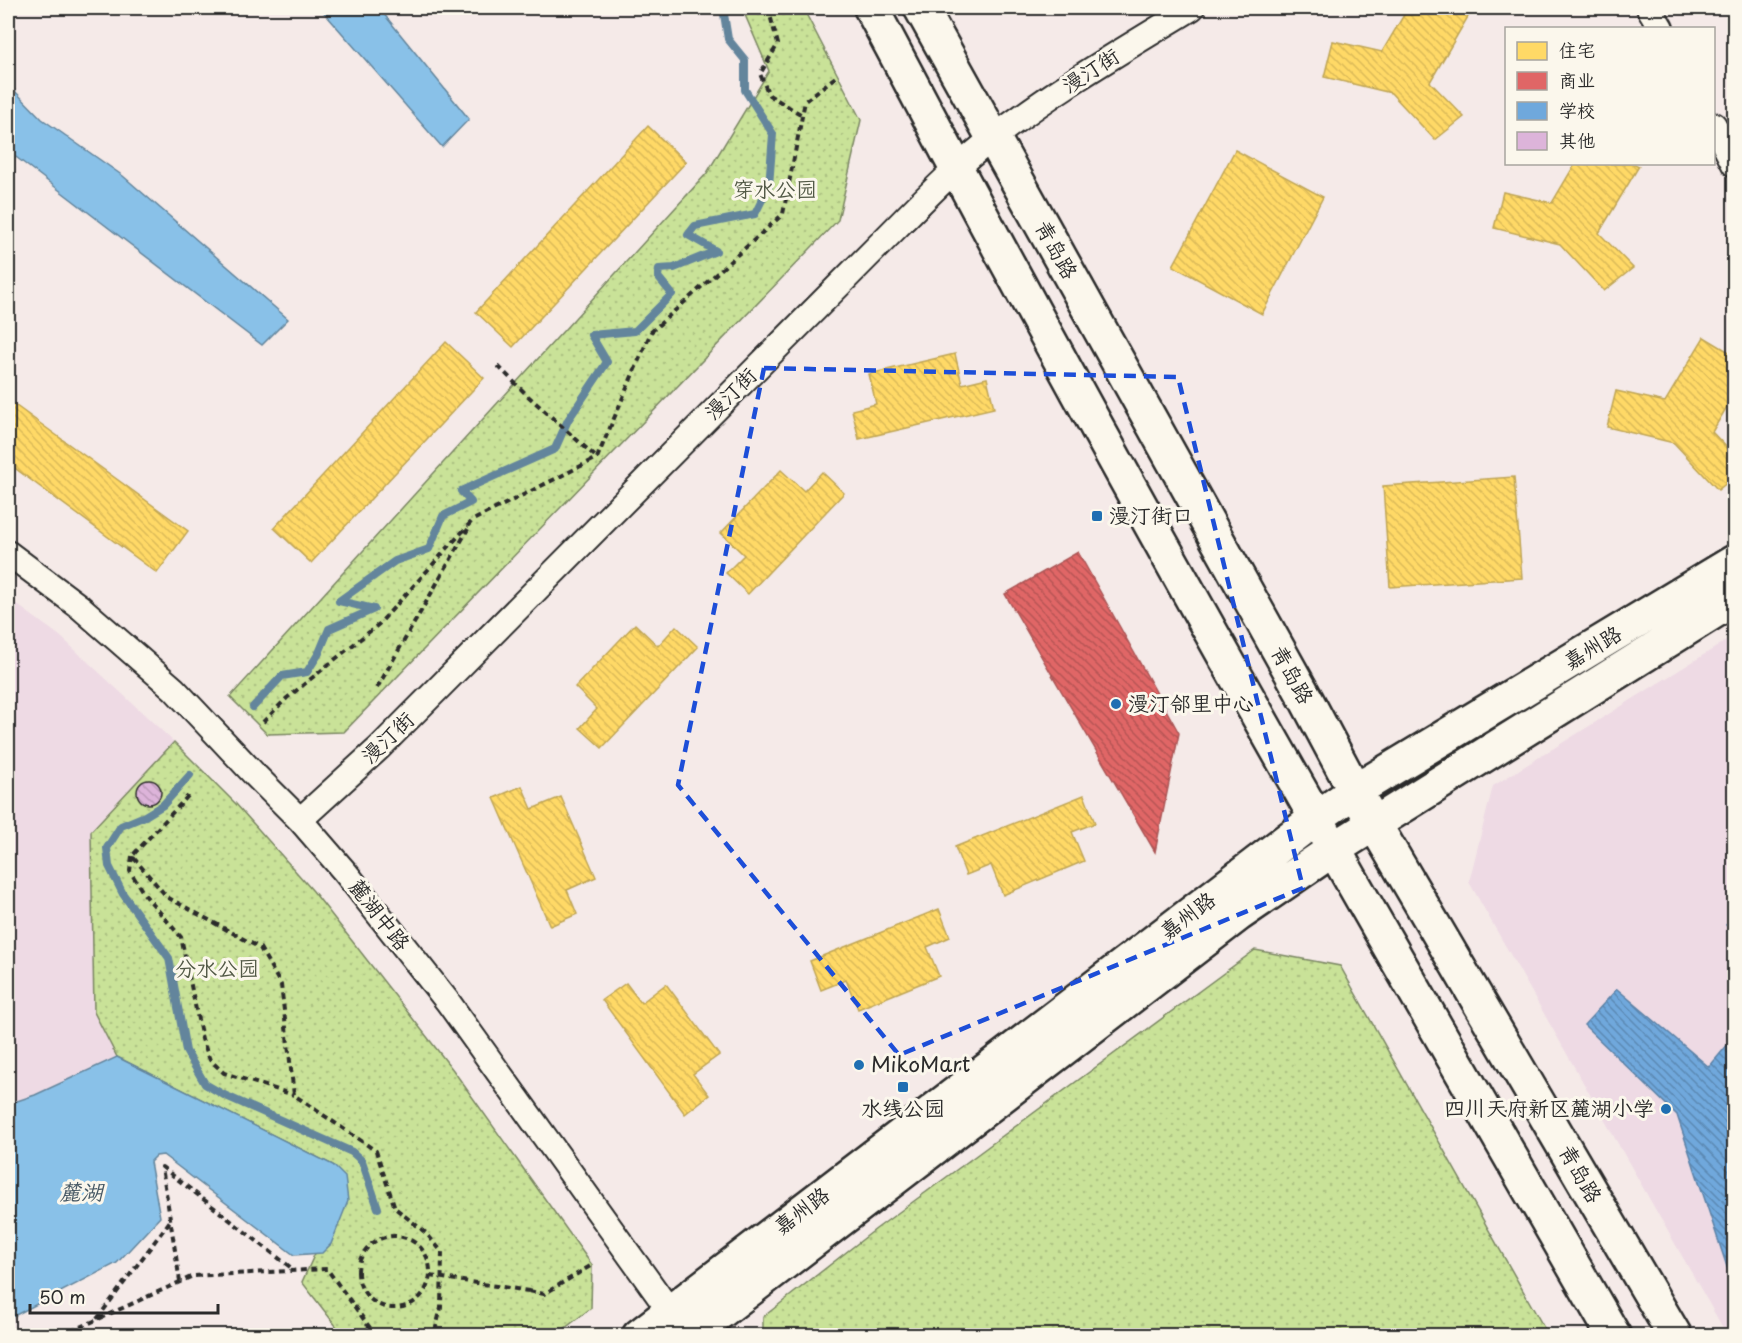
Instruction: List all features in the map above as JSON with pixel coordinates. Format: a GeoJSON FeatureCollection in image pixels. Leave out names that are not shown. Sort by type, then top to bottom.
{"type":"FeatureCollection","features":[{"type":"Feature","properties":{"kind":"main road"},"geometry":{"type":"LineString","coordinates":[[871,8],[1014,277],[1260,719],[1614,1335]]}},
{"type":"Feature","properties":{"kind":"main road","name":"青岛路"},"geometry":{"type":"LineString","coordinates":[[921,8],[1355,791],[1675,1335]]}},
{"type":"Feature","properties":{"kind":"main road","name":"嘉州路"},"geometry":{"type":"LineString","coordinates":[[682,1327],[1316,818],[1355,791],[1734,562]]}},
{"type":"Feature","properties":{"kind":"main road","name":"嘉州路"},"geometry":{"type":"LineString","coordinates":[[682,1327],[1239,914],[1334,849],[1734,599]]}},
{"type":"Feature","properties":{"kind":"main road"},"geometry":{"type":"LineString","coordinates":[[639,1335],[682,1327]]}},
{"type":"Feature","properties":{"kind":"street","name":"漫汀街"},"geometry":{"type":"LineString","coordinates":[[300,820],[379,748],[957,168],[993,138],[1078,78],[1192,8]]}},
{"type":"Feature","properties":{"kind":"street"},"geometry":{"type":"LineString","coordinates":[[1649,8],[1660,27]]}},
{"type":"Feature","properties":{"kind":"street"},"geometry":{"type":"LineString","coordinates":[[1715,129],[1734,164]]}},
{"type":"Feature","properties":{"kind":"street","name":"麓湖中路"},"geometry":{"type":"LineString","coordinates":[[8,553],[80,607],[174,689],[300,820],[345,872],[448,1002],[682,1327]]}},
{"type":"Feature","properties":{"kind":"path"},"geometry":{"type":"LineString","coordinates":[[768,8],[778,44],[760,74],[769,95],[802,115]]}},
{"type":"Feature","properties":{"kind":"path"},"geometry":{"type":"LineString","coordinates":[[263,722],[287,698],[379,624],[473,520],[597,458],[651,332],[783,214],[805,100],[838,75]]}},
{"type":"Feature","properties":{"kind":"path"},"geometry":{"type":"LineString","coordinates":[[498,366],[597,458]]}},
{"type":"Feature","properties":{"kind":"path"},"geometry":{"type":"LineString","coordinates":[[377,688],[473,520]]}},
{"type":"Feature","properties":{"kind":"path"},"geometry":{"type":"LineString","coordinates":[[188,796],[132,856],[130,871],[144,894],[181,938],[202,1040],[210,1060],[224,1073],[294,1095],[376,1151],[395,1208],[426,1233],[441,1252],[441,1308],[435,1331],[429,1335]]}},
{"type":"Feature","properties":{"kind":"path"},"geometry":{"type":"LineString","coordinates":[[132,856],[167,897],[260,948],[281,985],[294,1095]]}},
{"type":"Feature","properties":{"kind":"path"},"geometry":{"type":"LineString","coordinates":[[180,1281],[162,1167],[295,1270]]}},
{"type":"Feature","properties":{"kind":"path"},"geometry":{"type":"LineString","coordinates":[[96,1319],[170,1221]]}},
{"type":"Feature","properties":{"kind":"path"},"geometry":{"type":"LineString","coordinates":[[393,1236],[405,1238],[424,1252],[429,1264],[430,1276],[427,1288],[420,1298],[410,1305],[387,1308],[376,1304],[361,1287],[358,1276],[359,1264],[363,1254],[381,1239],[393,1236]]}},
{"type":"Feature","properties":{"kind":"path"},"geometry":{"type":"LineString","coordinates":[[430,1276],[544,1294],[592,1265]]}},
{"type":"Feature","properties":{"kind":"path"},"geometry":{"type":"LineString","coordinates":[[61,1335],[193,1276],[327,1269],[376,1335]]}},
{"type":"Feature","properties":{"kind":"highlighted area"},"geometry":{"type":"Polygon","coordinates":[[[764,368],[1178,377],[1303,888],[899,1055],[678,785],[764,368]]]}},
{"type":"Feature","properties":{"kind":"shaded area"},"geometry":{"type":"Polygon","coordinates":[[[8,598],[60,636],[174,742],[92,831],[94,1012],[117,1057],[35,1095],[8,1104],[8,598]]]}},
{"type":"Feature","properties":{"kind":"shaded area","name":"四川天府新区麓湖小学"},"geometry":{"type":"Polygon","coordinates":[[[1734,636],[1734,1335],[1727,1335],[1469,882],[1493,786],[1734,636]]]}},
{"type":"Feature","properties":{"kind":"green space","name":"穿水公园"},"geometry":{"type":"Polygon","coordinates":[[[742,8],[803,8],[861,120],[838,220],[344,732],[267,734],[230,697],[707,173],[769,71],[742,8]]]}},
{"type":"Feature","properties":{"kind":"green space","name":"分水公园"},"geometry":{"type":"Polygon","coordinates":[[[174,742],[236,804],[313,891],[453,1070],[592,1265],[591,1308],[556,1335],[343,1335],[302,1282],[336,1207],[333,1165],[117,1057],[94,1012],[91,831],[174,742]]]}},
{"type":"Feature","properties":{"kind":"green space"},"geometry":{"type":"Polygon","coordinates":[[[1255,950],[1340,966],[1548,1335],[763,1335],[763,1317],[876,1229],[1255,950]]]}},
{"type":"Feature","properties":{"kind":"water"},"geometry":{"type":"Polygon","coordinates":[[[320,8],[379,8],[469,119],[442,147],[320,8]]]}},
{"type":"Feature","properties":{"kind":"water"},"geometry":{"type":"Polygon","coordinates":[[[8,84],[42,119],[123,176],[288,319],[262,345],[8,151],[8,84]]]}},
{"type":"Feature","properties":{"kind":"water","name":"麓湖"},"geometry":{"type":"Polygon","coordinates":[[[117,1057],[333,1165],[345,1177],[348,1201],[331,1244],[322,1253],[294,1255],[163,1155],[156,1156],[150,1162],[160,1217],[117,1263],[8,1319],[8,1104],[35,1095],[117,1057]]]}},
{"type":"Feature","properties":{"kind":"building: 住宅"},"geometry":{"type":"Polygon","coordinates":[[[1408,8],[1457,8],[1469,15],[1430,82],[1464,117],[1435,140],[1391,93],[1324,77],[1333,41],[1382,52],[1408,8]]]}},
{"type":"Feature","properties":{"kind":"building: 住宅"},"geometry":{"type":"Polygon","coordinates":[[[648,126],[686,162],[513,347],[476,312],[648,126]]]}},
{"type":"Feature","properties":{"kind":"building: 住宅"},"geometry":{"type":"Polygon","coordinates":[[[1235,150],[1323,197],[1262,314],[1173,266],[1235,150]]]}},
{"type":"Feature","properties":{"kind":"building: 住宅"},"geometry":{"type":"Polygon","coordinates":[[[1574,165],[1639,166],[1599,233],[1633,268],[1604,291],[1560,244],[1494,228],[1503,192],[1552,203],[1574,165]]]}},
{"type":"Feature","properties":{"kind":"building: 住宅"},"geometry":{"type":"Polygon","coordinates":[[[1704,337],[1734,355],[1734,395],[1712,432],[1734,455],[1734,477],[1718,490],[1674,443],[1607,427],[1616,391],[1665,402],[1704,337]]]}},
{"type":"Feature","properties":{"kind":"building: 住宅"},"geometry":{"type":"Polygon","coordinates":[[[446,342],[484,378],[311,563],[274,528],[446,342]]]}},
{"type":"Feature","properties":{"kind":"building: 住宅"},"geometry":{"type":"Polygon","coordinates":[[[955,354],[962,384],[987,378],[994,408],[859,439],[852,410],[876,404],[869,374],[955,354]]]}},
{"type":"Feature","properties":{"kind":"building: 住宅"},"geometry":{"type":"Polygon","coordinates":[[[8,400],[188,531],[157,573],[8,463],[8,400]]]}},
{"type":"Feature","properties":{"kind":"building: 住宅"},"geometry":{"type":"Polygon","coordinates":[[[781,470],[804,491],[822,472],[844,493],[748,594],[726,573],[744,555],[721,533],[781,470]]]}},
{"type":"Feature","properties":{"kind":"building: 住宅"},"geometry":{"type":"Polygon","coordinates":[[[1514,477],[1522,578],[1390,587],[1383,486],[1514,477]]]}},
{"type":"Feature","properties":{"kind":"building: 住宅"},"geometry":{"type":"Polygon","coordinates":[[[635,624],[658,646],[676,626],[698,647],[602,748],[580,728],[597,709],[575,687],[635,624]]]}},
{"type":"Feature","properties":{"kind":"building: 住宅"},"geometry":{"type":"Polygon","coordinates":[[[522,786],[532,809],[561,797],[596,877],[567,890],[577,914],[550,926],[494,798],[522,786]]]}},
{"type":"Feature","properties":{"kind":"building: 住宅"},"geometry":{"type":"Polygon","coordinates":[[[1084,795],[1095,823],[1072,832],[1084,861],[1003,895],[991,865],[966,875],[955,847],[1084,795]]]}},
{"type":"Feature","properties":{"kind":"building: 住宅"},"geometry":{"type":"Polygon","coordinates":[[[939,909],[950,937],[927,947],[939,976],[858,1009],[846,980],[821,990],[810,961],[939,909]]]}},
{"type":"Feature","properties":{"kind":"building: 住宅"},"geometry":{"type":"Polygon","coordinates":[[[626,983],[641,1003],[666,984],[719,1055],[693,1074],[709,1095],[685,1114],[602,1000],[626,983]]]}},
{"type":"Feature","properties":{"kind":"building: 商业","name":"漫汀邻里中心"},"geometry":{"type":"Polygon","coordinates":[[[1078,552],[1179,733],[1155,852],[1005,594],[1078,552]]]}},
{"type":"Feature","properties":{"kind":"building: 学校"},"geometry":{"type":"Polygon","coordinates":[[[1734,920],[1734,933],[1726,925],[1734,920]]]}},
{"type":"Feature","properties":{"kind":"building: 学校"},"geometry":{"type":"Polygon","coordinates":[[[1617,989],[1709,1067],[1734,1037],[1734,1288],[1677,1115],[1584,1025],[1617,989]]]}},
{"type":"Feature","properties":{"kind":"building: 其他"},"geometry":{"type":"Polygon","coordinates":[[[149,780],[158,783],[161,792],[158,801],[149,804],[140,801],[137,792],[140,783],[149,780]]]}},
{"type":"Feature","properties":{"kind":"waterway"},"geometry":{"type":"LineString","coordinates":[[253,707],[282,676],[307,672],[319,653],[329,629],[374,609],[339,601],[395,561],[429,549],[443,516],[471,502],[461,491],[555,449],[568,420],[607,362],[591,335],[635,331],[672,294],[658,277],[659,269],[674,268],[716,251],[688,235],[695,226],[755,214],[769,186],[773,134],[745,90],[745,60],[728,39],[723,8]]}},
{"type":"Feature","properties":{"kind":"waterway"},"geometry":{"type":"LineString","coordinates":[[190,775],[163,805],[121,826],[107,848],[109,866],[123,894],[169,958],[186,1051],[205,1084],[224,1095],[352,1152],[362,1161],[378,1208]]}},
{"type":"Feature","properties":{"kind":"place","name":"漫汀街口"},"geometry":{"type":"Point","coordinates":[1097,516]}},
{"type":"Feature","properties":{"kind":"place","name":"漫汀邻里中心"},"geometry":{"type":"Point","coordinates":[1116,704]}},
{"type":"Feature","properties":{"kind":"place","name":"MikoMart"},"geometry":{"type":"Point","coordinates":[859,1065]}},
{"type":"Feature","properties":{"kind":"place","name":"水线公园"},"geometry":{"type":"Point","coordinates":[903,1087]}},
{"type":"Feature","properties":{"kind":"place","name":"四川天府新区麓湖小学"},"geometry":{"type":"Point","coordinates":[1666,1109]}}]}
